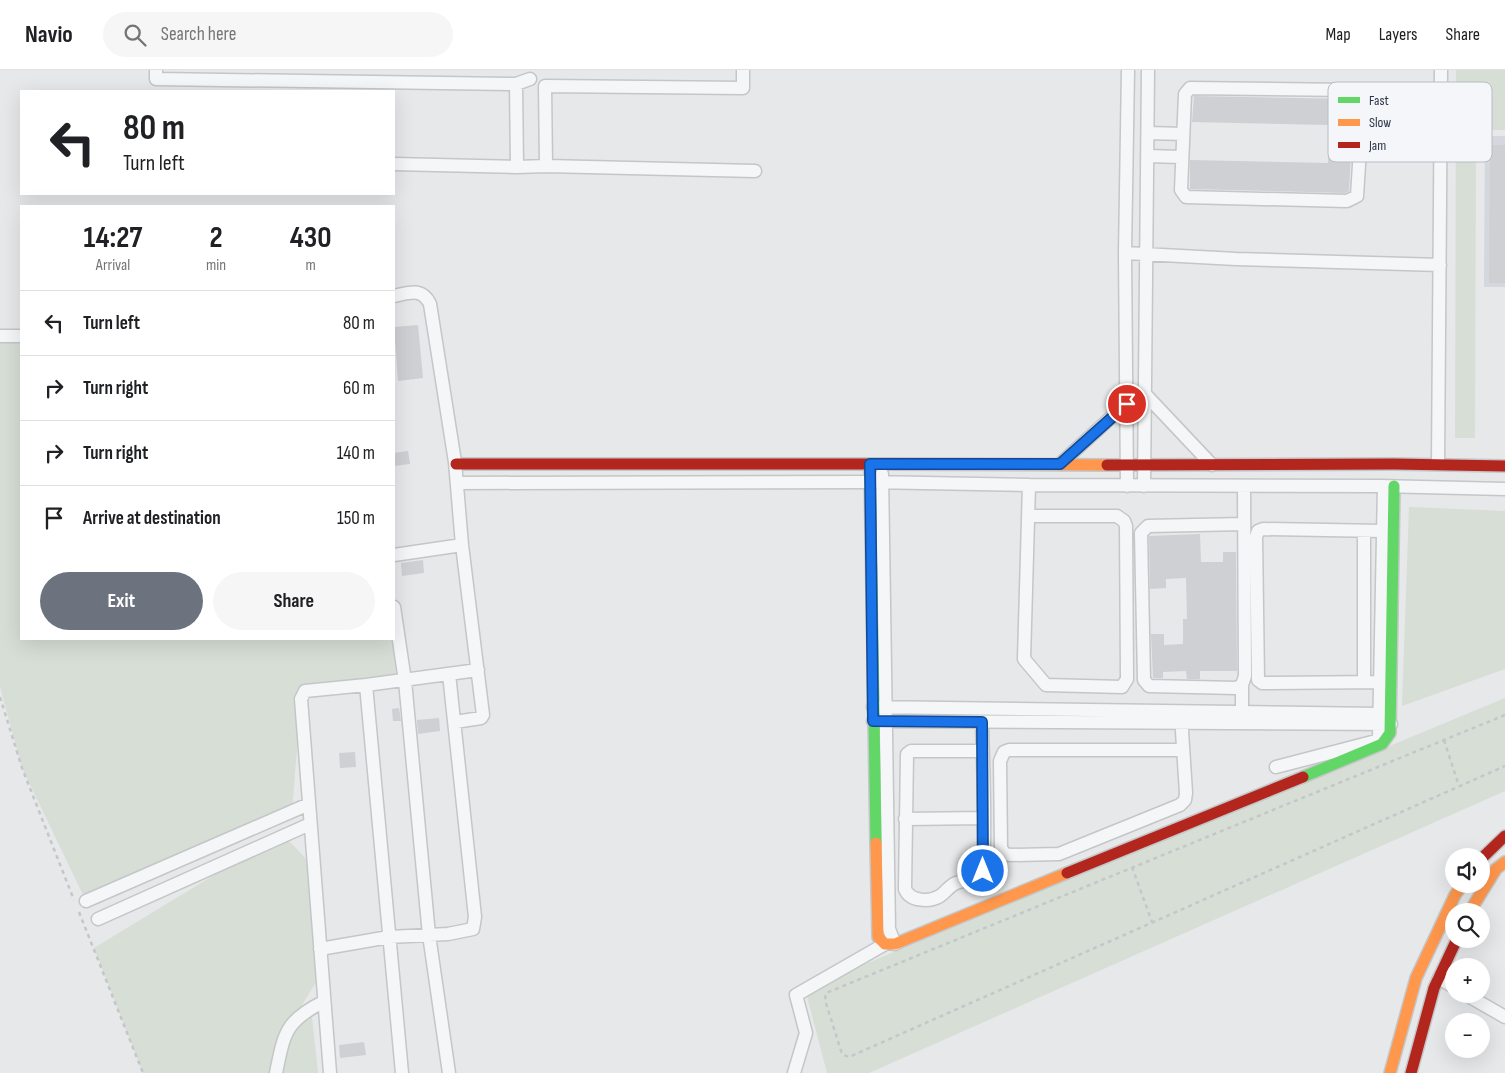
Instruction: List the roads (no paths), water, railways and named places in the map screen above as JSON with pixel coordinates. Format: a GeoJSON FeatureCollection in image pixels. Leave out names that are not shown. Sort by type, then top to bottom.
{"type":"FeatureCollection","features":[{"type":"Feature","properties":{"kind":"street"},"geometry":{"type":"LineString","coordinates":[[156,70],[156,79],[516,84],[530,74],[545,86],[743,88],[743,70]]}},
{"type":"Feature","properties":{"kind":"street"},"geometry":{"type":"LineString","coordinates":[[1127,486],[1125,253],[1128,70]]}},
{"type":"Feature","properties":{"kind":"street"},"geometry":{"type":"LineString","coordinates":[[1144,486],[1148,70]]}},
{"type":"Feature","properties":{"kind":"street"},"geometry":{"type":"LineString","coordinates":[[516,84],[518,167]]}},
{"type":"Feature","properties":{"kind":"street"},"geometry":{"type":"LineString","coordinates":[[545,86],[546,166]]}},
{"type":"Feature","properties":{"kind":"street"},"geometry":{"type":"LineString","coordinates":[[1328,90],[1190,88],[1185,94],[1181,190],[1186,197],[1352,200],[1358,193],[1360,162]]}},
{"type":"Feature","properties":{"kind":"street"},"geometry":{"type":"LineString","coordinates":[[1148,133],[1182,134]]}},
{"type":"Feature","properties":{"kind":"street"},"geometry":{"type":"LineString","coordinates":[[1148,156],[1181,157]]}},
{"type":"Feature","properties":{"kind":"street"},"geometry":{"type":"LineString","coordinates":[[1438,463],[1441,162]]}},
{"type":"Feature","properties":{"kind":"street"},"geometry":{"type":"LineString","coordinates":[[395,164],[755,171]]}},
{"type":"Feature","properties":{"kind":"street"},"geometry":{"type":"LineString","coordinates":[[1125,253],[1236,259],[1440,265]]}},
{"type":"Feature","properties":{"kind":"street"},"geometry":{"type":"LineString","coordinates":[[395,296],[419,292],[423,293],[430,304],[456,464],[462,546],[484,714],[473,720],[455,722]]}},
{"type":"Feature","properties":{"kind":"street"},"geometry":{"type":"LineString","coordinates":[[0,336],[20,336]]}},
{"type":"Feature","properties":{"kind":"street"},"geometry":{"type":"LineString","coordinates":[[1145,394],[1212,465]]}},
{"type":"Feature","properties":{"kind":"street"},"geometry":{"type":"LineString","coordinates":[[1060,464],[1127,404]]}},
{"type":"Feature","properties":{"kind":"street"},"geometry":{"type":"LineString","coordinates":[[456,464],[1060,464],[1144,466],[1438,463],[1505,466]]}},
{"type":"Feature","properties":{"kind":"street"},"geometry":{"type":"LineString","coordinates":[[876,464],[879,721],[890,944]]}},
{"type":"Feature","properties":{"kind":"street"},"geometry":{"type":"LineString","coordinates":[[457,483],[876,482],[1127,486],[1389,486],[1505,490]]}},
{"type":"Feature","properties":{"kind":"street"},"geometry":{"type":"LineString","coordinates":[[1029,485],[1023,654],[1026,662],[1046,685],[1122,687],[1127,679],[1126,526],[1124,521],[1117,516],[1029,516]]}},
{"type":"Feature","properties":{"kind":"street"},"geometry":{"type":"LineString","coordinates":[[1242,712],[1242,686],[1245,676],[1244,486]]}},
{"type":"Feature","properties":{"kind":"street"},"geometry":{"type":"LineString","coordinates":[[794,1073],[806,1033],[796,995],[890,944],[1382,744],[1390,736],[1384,720],[1381,682],[1383,531],[1389,486]]}},
{"type":"Feature","properties":{"kind":"street"},"geometry":{"type":"LineString","coordinates":[[1276,767],[1376,741],[1384,720],[1389,486]]}},
{"type":"Feature","properties":{"kind":"street"},"geometry":{"type":"LineString","coordinates":[[1242,686],[1236,688],[1155,688],[1146,684],[1141,533],[1148,526],[1244,524]]}},
{"type":"Feature","properties":{"kind":"street"},"geometry":{"type":"LineString","coordinates":[[1381,682],[1262,683],[1258,680],[1256,537],[1258,531],[1263,529],[1383,531]]}},
{"type":"Feature","properties":{"kind":"street"},"geometry":{"type":"LineString","coordinates":[[1364,531],[1364,682]]}},
{"type":"Feature","properties":{"kind":"street"},"geometry":{"type":"LineString","coordinates":[[395,555],[462,546]]}},
{"type":"Feature","properties":{"kind":"street"},"geometry":{"type":"LineString","coordinates":[[395,614],[405,680],[429,935],[449,1073]]}},
{"type":"Feature","properties":{"kind":"street"},"geometry":{"type":"LineString","coordinates":[[330,1073],[323,1002],[301,695],[310,690],[366,685],[478,670]]}},
{"type":"Feature","properties":{"kind":"street"},"geometry":{"type":"LineString","coordinates":[[320,949],[389,937],[469,930],[475,924],[449,674]]}},
{"type":"Feature","properties":{"kind":"street"},"geometry":{"type":"LineString","coordinates":[[366,685],[402,1073]]}},
{"type":"Feature","properties":{"kind":"street"},"geometry":{"type":"LineString","coordinates":[[879,707],[1242,712],[1384,720]]}},
{"type":"Feature","properties":{"kind":"street"},"geometry":{"type":"LineString","coordinates":[[879,721],[1182,722],[1384,720]]}},
{"type":"Feature","properties":{"kind":"street"},"geometry":{"type":"LineString","coordinates":[[982,722],[983,751],[983,871],[980,876],[954,884],[935,898],[921,899],[908,895],[905,890],[907,754],[911,751],[983,751]]}},
{"type":"Feature","properties":{"kind":"street"},"geometry":{"type":"LineString","coordinates":[[1182,722],[1186,792],[1185,800],[1180,805],[1059,854],[1011,855],[1005,854],[1001,848],[1000,761],[1004,752],[1009,750],[1183,750]]}},
{"type":"Feature","properties":{"kind":"street"},"geometry":{"type":"LineString","coordinates":[[86,901],[309,804]]}},
{"type":"Feature","properties":{"kind":"street"},"geometry":{"type":"LineString","coordinates":[[906,819],[983,818]]}},
{"type":"Feature","properties":{"kind":"street"},"geometry":{"type":"LineString","coordinates":[[98,919],[310,824]]}},
{"type":"Feature","properties":{"kind":"street"},"geometry":{"type":"LineString","coordinates":[[1490,850],[1505,836]]}},
{"type":"Feature","properties":{"kind":"street"},"geometry":{"type":"LineString","coordinates":[[1475,903],[1496,869],[1505,862]]}},
{"type":"Feature","properties":{"kind":"street"},"geometry":{"type":"LineString","coordinates":[[1390,1073],[1416,978],[1457,893]]}},
{"type":"Feature","properties":{"kind":"street"},"geometry":{"type":"LineString","coordinates":[[1411,1073],[1439,978],[1453,948]]}},
{"type":"Feature","properties":{"kind":"street"},"geometry":{"type":"LineString","coordinates":[[1439,978],[1445,982]]}},
{"type":"Feature","properties":{"kind":"street"},"geometry":{"type":"LineString","coordinates":[[276,1073],[286,1031],[302,1012],[323,1002]]}},
{"type":"Feature","properties":{"kind":"street"},"geometry":{"type":"LineString","coordinates":[[1481,1003],[1505,1018]]}},
{"type":"Feature","properties":{"kind":"street"},"geometry":{"type":"LineString","coordinates":[[1407,1008],[1427,1014]]}}]}
